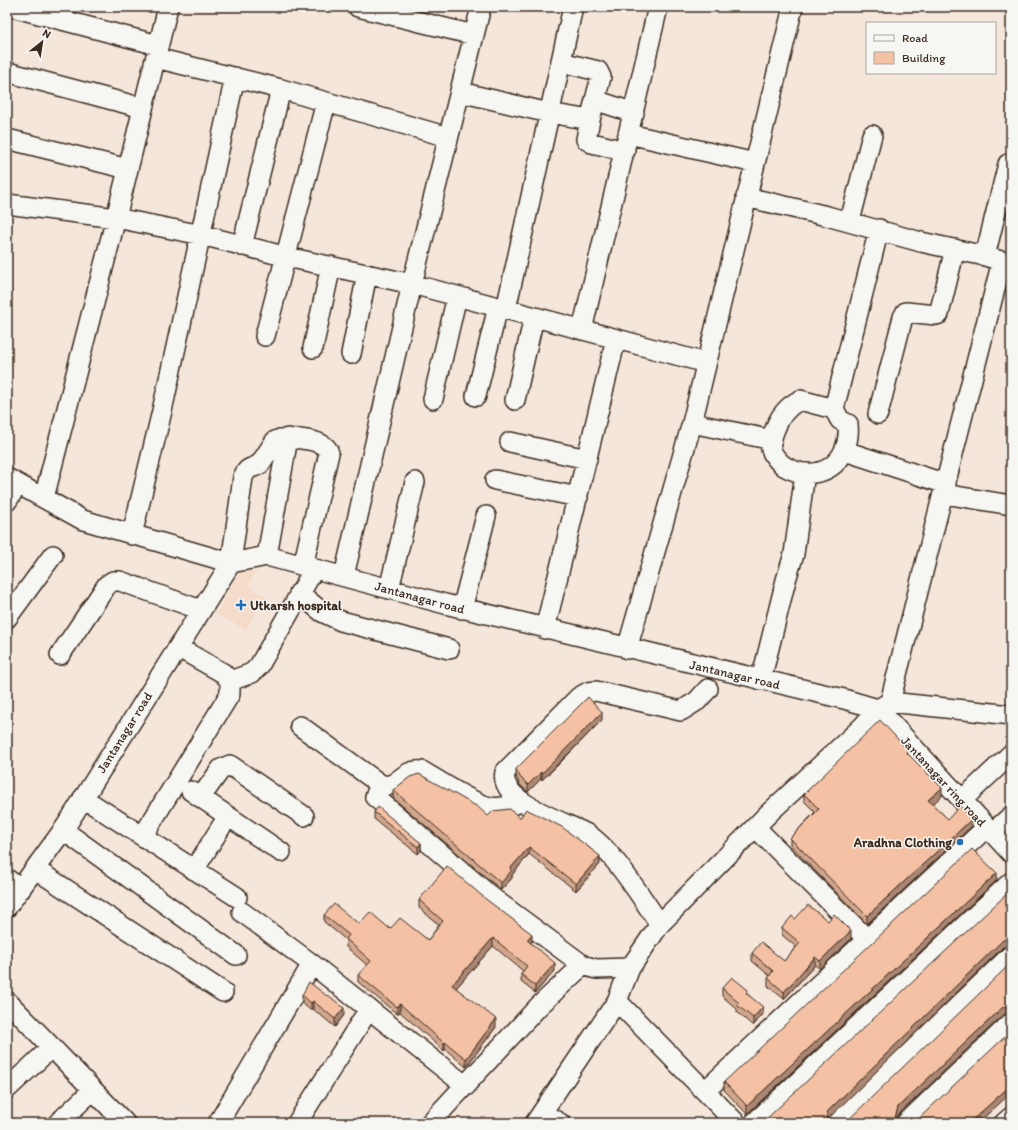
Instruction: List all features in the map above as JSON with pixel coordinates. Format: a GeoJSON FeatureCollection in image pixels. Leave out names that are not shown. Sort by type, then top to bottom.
{"type":"FeatureCollection","features":[{"type":"Feature","properties":{"kind":"street"},"geometry":{"type":"LineString","coordinates":[[12,7],[157,51],[235,77],[448,137]]}},
{"type":"Feature","properties":{"kind":"street"},"geometry":{"type":"LineString","coordinates":[[44,498],[116,218],[168,7]]}},
{"type":"Feature","properties":{"kind":"street"},"geometry":{"type":"LineString","coordinates":[[358,7],[383,10],[474,35]]}},
{"type":"Feature","properties":{"kind":"street"},"geometry":{"type":"LineString","coordinates":[[344,576],[412,284],[481,7]]}},
{"type":"Feature","properties":{"kind":"street"},"geometry":{"type":"LineString","coordinates":[[476,396],[502,308],[573,7]]}},
{"type":"Feature","properties":{"kind":"street"},"geometry":{"type":"LineString","coordinates":[[582,330],[658,7]]}},
{"type":"Feature","properties":{"kind":"street"},"geometry":{"type":"LineString","coordinates":[[627,649],[692,423],[793,7]]}},
{"type":"Feature","properties":{"kind":"street"},"geometry":{"type":"LineString","coordinates":[[561,62],[598,71],[601,76],[586,139],[592,143],[627,143],[755,163]]}},
{"type":"Feature","properties":{"kind":"street"},"geometry":{"type":"LineString","coordinates":[[7,72],[143,108]]}},
{"type":"Feature","properties":{"kind":"street"},"geometry":{"type":"LineString","coordinates":[[132,535],[202,235],[235,77]]}},
{"type":"Feature","properties":{"kind":"street"},"geometry":{"type":"LineString","coordinates":[[242,246],[280,89]]}},
{"type":"Feature","properties":{"kind":"street"},"geometry":{"type":"LineString","coordinates":[[460,92],[549,113],[590,120]]}},
{"type":"Feature","properties":{"kind":"street"},"geometry":{"type":"LineString","coordinates":[[595,100],[634,113]]}},
{"type":"Feature","properties":{"kind":"street"},"geometry":{"type":"LineString","coordinates":[[265,336],[326,102]]}},
{"type":"Feature","properties":{"kind":"street"},"geometry":{"type":"LineString","coordinates":[[850,222],[872,135]]}},
{"type":"Feature","properties":{"kind":"street"},"geometry":{"type":"LineString","coordinates":[[7,139],[128,169]]}},
{"type":"Feature","properties":{"kind":"street"},"geometry":{"type":"LineString","coordinates":[[560,1123],[538,1118],[617,1001],[630,968],[660,924],[755,827],[884,706],[945,489],[999,260],[1008,164]]}},
{"type":"Feature","properties":{"kind":"street"},"geometry":{"type":"LineString","coordinates":[[746,197],[879,229],[921,242],[999,260]]}},
{"type":"Feature","properties":{"kind":"street"},"geometry":{"type":"LineString","coordinates":[[7,204],[116,218],[202,235],[286,257],[412,284],[706,363]]}},
{"type":"Feature","properties":{"kind":"street"},"geometry":{"type":"LineString","coordinates":[[834,409],[800,400],[790,405],[778,420],[770,448],[774,457],[781,464],[796,473],[817,473],[828,468],[846,451],[848,441],[848,424],[840,420],[834,409],[879,229]]}},
{"type":"Feature","properties":{"kind":"street"},"geometry":{"type":"LineString","coordinates":[[878,414],[903,317],[906,312],[939,314],[956,249]]}},
{"type":"Feature","properties":{"kind":"street"},"geometry":{"type":"LineString","coordinates":[[313,348],[331,266]]}},
{"type":"Feature","properties":{"kind":"street"},"geometry":{"type":"LineString","coordinates":[[351,354],[368,274]]}},
{"type":"Feature","properties":{"kind":"street"},"geometry":{"type":"LineString","coordinates":[[433,399],[457,296]]}},
{"type":"Feature","properties":{"kind":"street"},"geometry":{"type":"LineString","coordinates":[[515,400],[534,317]]}},
{"type":"Feature","properties":{"kind":"street"},"geometry":{"type":"LineString","coordinates":[[545,629],[616,339]]}},
{"type":"Feature","properties":{"kind":"street"},"geometry":{"type":"LineString","coordinates":[[692,423],[772,440]]}},
{"type":"Feature","properties":{"kind":"street"},"geometry":{"type":"LineString","coordinates":[[267,556],[288,438]]}},
{"type":"Feature","properties":{"kind":"street"},"geometry":{"type":"LineString","coordinates":[[7,501],[13,481],[83,520],[231,563],[243,477],[249,467],[260,464],[275,441],[288,438],[321,442],[328,449],[329,453],[308,567],[300,593],[259,666],[252,673],[230,681]]}},
{"type":"Feature","properties":{"kind":"street"},"geometry":{"type":"LineString","coordinates":[[510,442],[587,459]]}},
{"type":"Feature","properties":{"kind":"street"},"geometry":{"type":"LineString","coordinates":[[846,451],[945,489],[1011,505]]}},
{"type":"Feature","properties":{"kind":"street"},"geometry":{"type":"LineString","coordinates":[[761,680],[794,554],[805,473]]}},
{"type":"Feature","properties":{"kind":"street"},"geometry":{"type":"LineString","coordinates":[[495,480],[578,497]]}},
{"type":"Feature","properties":{"kind":"street"},"geometry":{"type":"LineString","coordinates":[[389,589],[415,482]]}},
{"type":"Feature","properties":{"kind":"street"},"geometry":{"type":"LineString","coordinates":[[462,608],[486,516]]}},
{"type":"Feature","properties":{"kind":"street"},"geometry":{"type":"LineString","coordinates":[[7,618],[53,554]]}},
{"type":"Feature","properties":{"kind":"street","name":"Jantanagar road"},"geometry":{"type":"LineString","coordinates":[[7,907],[14,884],[35,869],[63,830],[166,664],[179,648],[231,563],[267,556],[545,629],[761,680],[884,706],[1011,716]]}},
{"type":"Feature","properties":{"kind":"street"},"geometry":{"type":"LineString","coordinates":[[60,655],[107,584],[114,581],[120,581],[201,610]]}},
{"type":"Feature","properties":{"kind":"street"},"geometry":{"type":"LineString","coordinates":[[300,593],[322,612],[340,621],[450,649]]}},
{"type":"Feature","properties":{"kind":"street"},"geometry":{"type":"LineString","coordinates":[[143,836],[223,709],[230,694],[230,681],[223,673],[179,648]]}},
{"type":"Feature","properties":{"kind":"street"},"geometry":{"type":"LineString","coordinates":[[660,924],[603,846],[587,834],[522,802],[505,784],[503,779],[505,772],[579,697],[588,692],[596,691],[681,711],[697,701],[708,689]]}},
{"type":"Feature","properties":{"kind":"street","name":"Jantanagar ring road"},"geometry":{"type":"LineString","coordinates":[[884,706],[962,800],[1011,853]]}},
{"type":"Feature","properties":{"kind":"street"},"geometry":{"type":"LineString","coordinates":[[300,726],[380,784],[386,786],[392,785],[408,772],[415,770],[422,771],[479,803],[490,807],[498,808],[522,802]]}},
{"type":"Feature","properties":{"kind":"street"},"geometry":{"type":"LineString","coordinates":[[962,800],[1011,754]]}},
{"type":"Feature","properties":{"kind":"street"},"geometry":{"type":"LineString","coordinates":[[201,797],[221,769],[230,764],[304,816]]}},
{"type":"Feature","properties":{"kind":"street"},"geometry":{"type":"LineString","coordinates":[[176,783],[201,797],[280,852]]}},
{"type":"Feature","properties":{"kind":"street"},"geometry":{"type":"LineString","coordinates":[[380,784],[375,797],[494,899],[583,964],[596,969],[630,968]]}},
{"type":"Feature","properties":{"kind":"street"},"geometry":{"type":"LineString","coordinates":[[83,798],[194,870],[239,904],[466,1086]]}},
{"type":"Feature","properties":{"kind":"street"},"geometry":{"type":"LineString","coordinates":[[194,870],[228,816]]}},
{"type":"Feature","properties":{"kind":"street"},"geometry":{"type":"LineString","coordinates":[[705,1091],[867,939],[990,830],[1011,816]]}},
{"type":"Feature","properties":{"kind":"street"},"geometry":{"type":"LineString","coordinates":[[755,827],[867,939]]}},
{"type":"Feature","properties":{"kind":"street"},"geometry":{"type":"LineString","coordinates":[[63,830],[236,955]]}},
{"type":"Feature","properties":{"kind":"street"},"geometry":{"type":"LineString","coordinates":[[35,869],[223,992]]}},
{"type":"Feature","properties":{"kind":"street"},"geometry":{"type":"LineString","coordinates":[[754,1123],[1011,882]]}},
{"type":"Feature","properties":{"kind":"street"},"geometry":{"type":"LineString","coordinates":[[837,1123],[1011,955]]}},
{"type":"Feature","properties":{"kind":"street"},"geometry":{"type":"LineString","coordinates":[[218,1123],[312,964]]}},
{"type":"Feature","properties":{"kind":"street"},"geometry":{"type":"LineString","coordinates":[[430,1123],[466,1086],[538,1006],[583,964]]}},
{"type":"Feature","properties":{"kind":"street"},"geometry":{"type":"LineString","coordinates":[[617,1001],[736,1123]]}},
{"type":"Feature","properties":{"kind":"street"},"geometry":{"type":"LineString","coordinates":[[7,1002],[125,1123]]}},
{"type":"Feature","properties":{"kind":"street"},"geometry":{"type":"LineString","coordinates":[[297,1123],[369,1009]]}},
{"type":"Feature","properties":{"kind":"street"},"geometry":{"type":"LineString","coordinates":[[906,1123],[1011,1023]]}},
{"type":"Feature","properties":{"kind":"street"},"geometry":{"type":"LineString","coordinates":[[7,1089],[52,1047]]}},
{"type":"Feature","properties":{"kind":"street"},"geometry":{"type":"LineString","coordinates":[[58,1123],[93,1090]]}},
{"type":"Feature","properties":{"kind":"street"},"geometry":{"type":"LineString","coordinates":[[1004,1123],[1011,1117]]}},
{"type":"Feature","properties":{"kind":"shaded area","name":"Utkarsh hospital"},"geometry":{"type":"Polygon","coordinates":[[[242,566],[255,573],[248,586],[266,596],[246,630],[216,614],[242,566]]]}},
{"type":"Feature","properties":{"kind":"building"},"geometry":{"type":"Polygon","coordinates":[[[588,697],[602,712],[542,773],[541,772],[528,785],[520,777],[516,769],[588,697]]]}},
{"type":"Feature","properties":{"kind":"building"},"geometry":{"type":"Polygon","coordinates":[[[880,720],[908,750],[906,752],[942,788],[928,800],[948,819],[960,806],[972,819],[867,916],[790,838],[819,809],[804,794],[880,720]]]}},
{"type":"Feature","properties":{"kind":"building"},"geometry":{"type":"Polygon","coordinates":[[[419,774],[478,807],[488,816],[493,811],[510,809],[520,818],[526,809],[562,827],[600,856],[576,884],[529,847],[510,869],[512,870],[501,883],[393,790],[410,777],[419,774]]]}},
{"type":"Feature","properties":{"kind":"building"},"geometry":{"type":"Polygon","coordinates":[[[378,807],[421,843],[418,847],[374,812],[378,807]]]}},
{"type":"Feature","properties":{"kind":"building"},"geometry":{"type":"Polygon","coordinates":[[[972,849],[997,873],[747,1106],[724,1082],[972,849]]]}},
{"type":"Feature","properties":{"kind":"building"},"geometry":{"type":"Polygon","coordinates":[[[447,866],[487,900],[532,934],[527,940],[555,963],[535,986],[521,974],[527,966],[493,938],[452,985],[496,1019],[466,1059],[445,1042],[444,1043],[400,1004],[397,1007],[358,975],[371,961],[346,939],[349,935],[324,915],[334,904],[359,924],[370,912],[390,929],[400,918],[428,940],[443,921],[419,900],[447,866]]]}},
{"type":"Feature","properties":{"kind":"building"},"geometry":{"type":"Polygon","coordinates":[[[1011,890],[1011,938],[1003,940],[827,1112],[826,1118],[829,1123],[762,1123],[1011,890]]]}},
{"type":"Feature","properties":{"kind":"building"},"geometry":{"type":"Polygon","coordinates":[[[808,905],[828,921],[834,914],[851,931],[820,961],[815,957],[784,992],[768,978],[773,971],[752,953],[761,942],[784,961],[800,943],[782,928],[792,916],[795,919],[808,905]]]}},
{"type":"Feature","properties":{"kind":"building"},"geometry":{"type":"Polygon","coordinates":[[[1011,963],[1011,1006],[1003,1007],[898,1107],[895,1118],[898,1123],[845,1123],[1011,963]]]}},
{"type":"Feature","properties":{"kind":"building"},"geometry":{"type":"Polygon","coordinates":[[[732,977],[748,990],[746,993],[763,1007],[753,1018],[737,1005],[739,1003],[722,988],[732,977]]]}},
{"type":"Feature","properties":{"kind":"building"},"geometry":{"type":"Polygon","coordinates":[[[309,982],[344,1008],[335,1019],[313,1001],[311,1003],[302,995],[309,982]]]}},
{"type":"Feature","properties":{"kind":"building"},"geometry":{"type":"Polygon","coordinates":[[[1011,1031],[1011,1085],[969,1123],[914,1123],[1011,1031]]]}},
{"type":"Feature","properties":{"kind":"place","name":"Utkarsh hospital"},"geometry":{"type":"Point","coordinates":[241,605]}},
{"type":"Feature","properties":{"kind":"place","name":"Aradhna Clothing"},"geometry":{"type":"Point","coordinates":[960,842]}}]}
